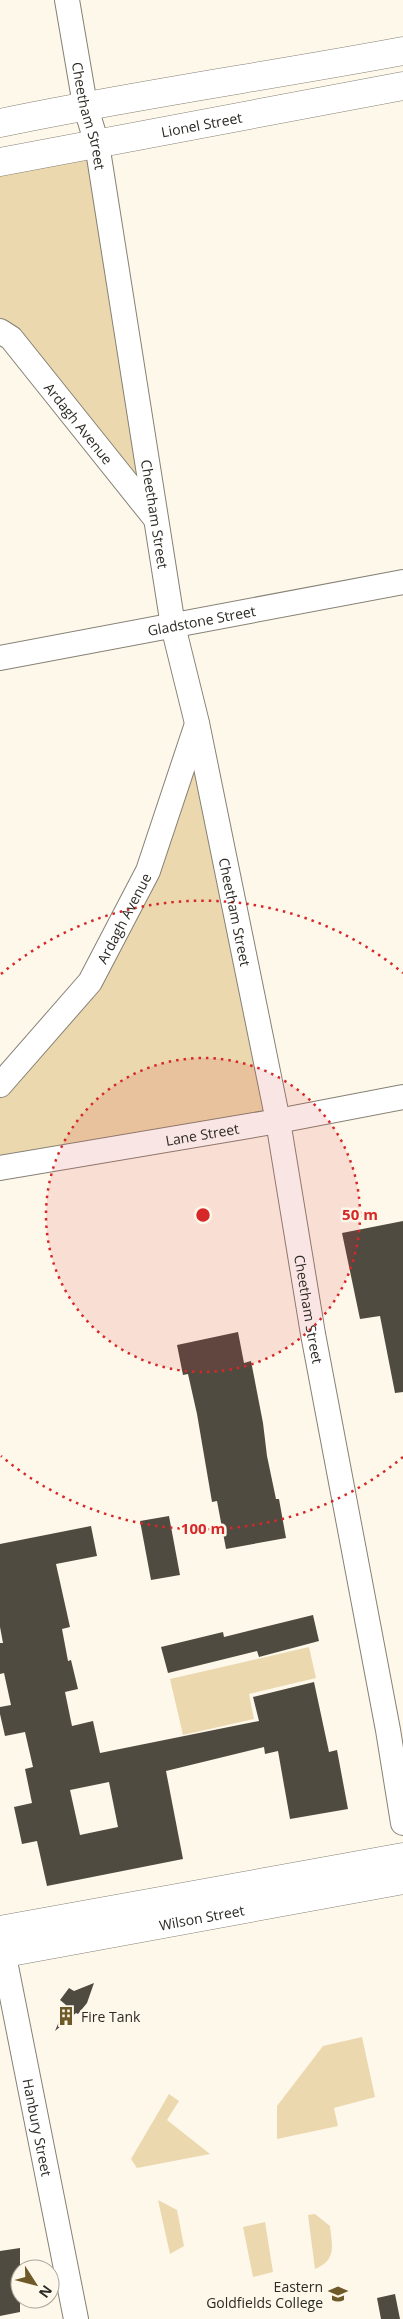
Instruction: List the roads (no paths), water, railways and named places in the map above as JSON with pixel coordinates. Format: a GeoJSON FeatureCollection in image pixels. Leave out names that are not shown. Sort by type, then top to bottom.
{"type":"FeatureCollection","features":[{"type":"Feature","properties":{"kind":"street","name":"Cheetham Street"},"geometry":{"type":"LineString","coordinates":[[67,0],[85,105],[97,144],[173,626],[197,723],[278,1121],[313,1334],[388,1730],[403,1823]]}},
{"type":"Feature","properties":{"kind":"street"},"geometry":{"type":"LineString","coordinates":[[0,123],[85,105],[287,73],[403,51]]}},
{"type":"Feature","properties":{"kind":"street","name":"Lionel Street"},"geometry":{"type":"LineString","coordinates":[[0,162],[403,86]]}},
{"type":"Feature","properties":{"kind":"street","name":"Ardagh Avenue"},"geometry":{"type":"LineString","coordinates":[[0,331],[10,338],[156,519]]}},
{"type":"Feature","properties":{"kind":"street","name":"Gladstone Street"},"geometry":{"type":"LineString","coordinates":[[0,658],[403,582]]}},
{"type":"Feature","properties":{"kind":"street","name":"Ardagh Avenue"},"geometry":{"type":"LineString","coordinates":[[0,1085],[90,982],[148,871],[197,723]]}},
{"type":"Feature","properties":{"kind":"street","name":"Lane Street"},"geometry":{"type":"LineString","coordinates":[[0,1168],[278,1121],[403,1097]]}},
{"type":"Feature","properties":{"kind":"street","name":"Wilson Street"},"geometry":{"type":"LineString","coordinates":[[1,1943],[403,1857]]}},
{"type":"Feature","properties":{"kind":"street","name":"Wilson Street"},"geometry":{"type":"LineString","coordinates":[[1,1943],[403,1880]]}},
{"type":"Feature","properties":{"kind":"street","name":"Hanbury Street"},"geometry":{"type":"LineString","coordinates":[[1,1943],[76,2319]]}},
{"type":"Feature","properties":{"kind":"place","name":"Fire Tank"},"geometry":{"type":"Point","coordinates":[66,2016]}},
{"type":"Feature","properties":{"kind":"place","name":"Eastern Goldfields College"},"geometry":{"type":"Point","coordinates":[338,2294]}}]}
